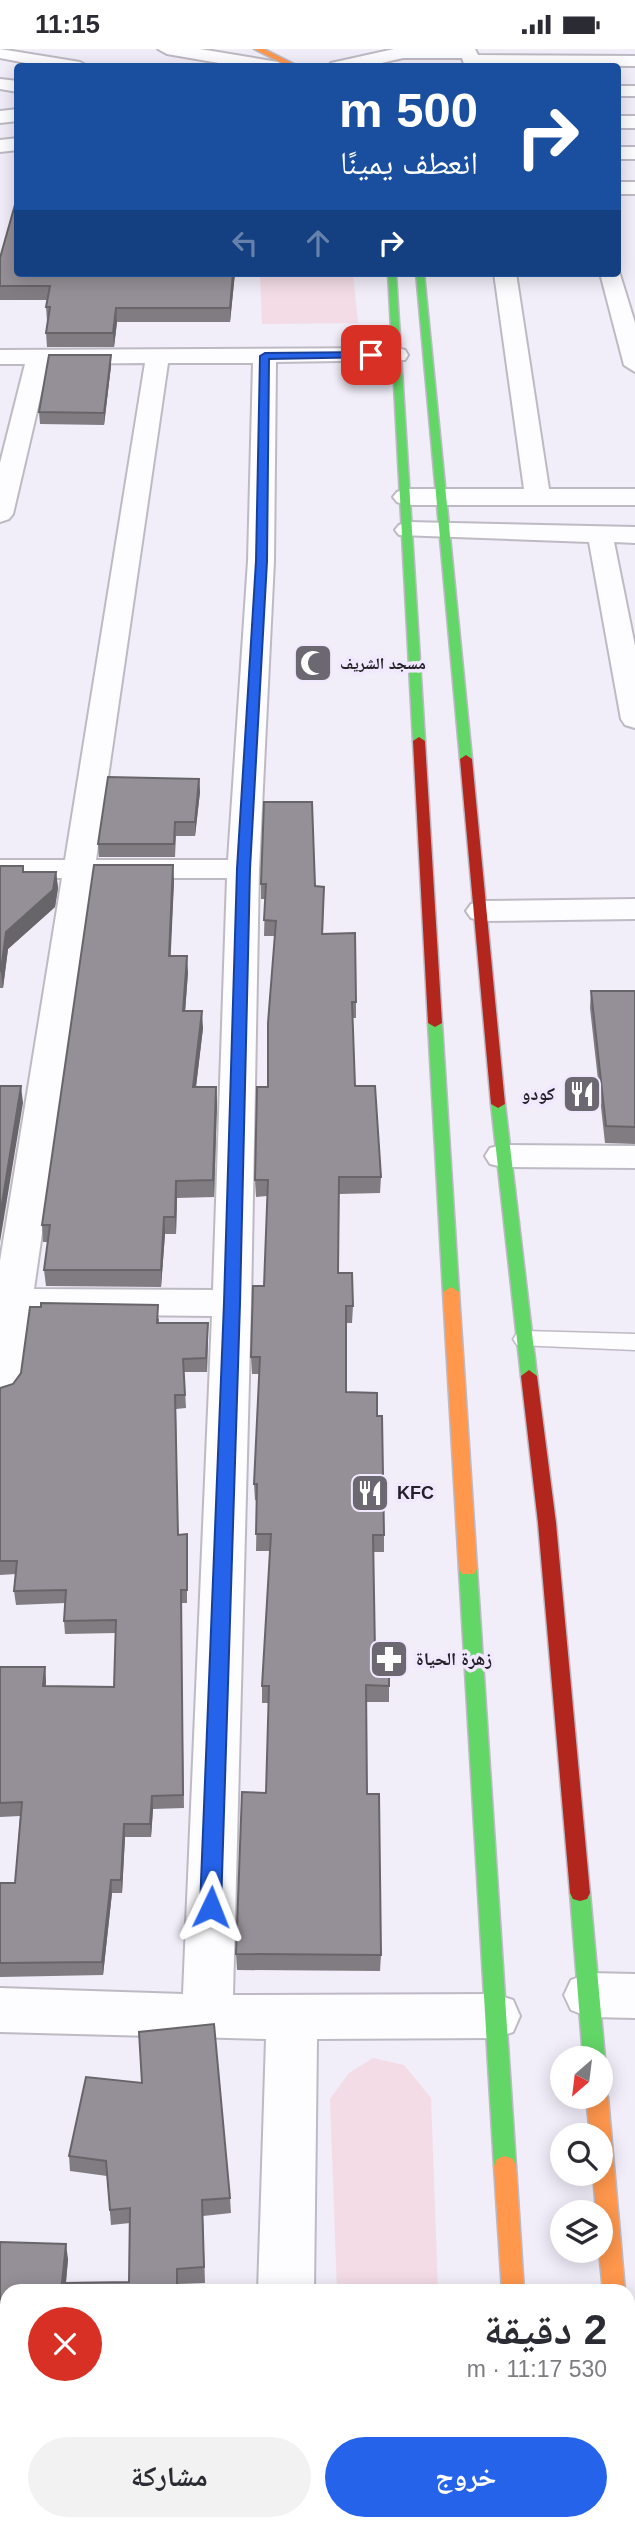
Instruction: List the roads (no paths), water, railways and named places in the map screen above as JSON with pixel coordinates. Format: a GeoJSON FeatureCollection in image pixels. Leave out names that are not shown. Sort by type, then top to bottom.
{"type":"FeatureCollection","features":[{"type":"Feature","properties":{"kind":"street"},"geometry":{"type":"LineString","coordinates":[[167,49],[253,63]]}},
{"type":"Feature","properties":{"kind":"street"},"geometry":{"type":"LineString","coordinates":[[258,49],[288,63]]}},
{"type":"Feature","properties":{"kind":"street"},"geometry":{"type":"LineString","coordinates":[[354,63],[403,51],[470,57],[635,61]]}},
{"type":"Feature","properties":{"kind":"street"},"geometry":{"type":"LineString","coordinates":[[0,53],[57,63]]}},
{"type":"Feature","properties":{"kind":"street"},"geometry":{"type":"LineString","coordinates":[[392,277],[442,1145],[513,2284]]}},
{"type":"Feature","properties":{"kind":"street"},"geometry":{"type":"LineString","coordinates":[[420,277],[503,1156],[547,1524],[612,1996],[597,2046]]}},
{"type":"Feature","properties":{"kind":"street"},"geometry":{"type":"LineString","coordinates":[[506,277],[538,496]]}},
{"type":"Feature","properties":{"kind":"street"},"geometry":{"type":"LineString","coordinates":[[612,277],[635,365]]}},
{"type":"Feature","properties":{"kind":"street"},"geometry":{"type":"LineString","coordinates":[[0,1385],[7,1301],[158,355]]}},
{"type":"Feature","properties":{"kind":"street"},"geometry":{"type":"LineString","coordinates":[[0,357],[397,355]]}},
{"type":"Feature","properties":{"kind":"street"},"geometry":{"type":"LineString","coordinates":[[206,2017],[232,1303],[243,869],[261,561],[265,356]]}},
{"type":"Feature","properties":{"kind":"street"},"geometry":{"type":"LineString","coordinates":[[0,514],[38,357]]}},
{"type":"Feature","properties":{"kind":"street"},"geometry":{"type":"LineString","coordinates":[[406,496],[635,497]]}},
{"type":"Feature","properties":{"kind":"street"},"geometry":{"type":"LineString","coordinates":[[408,530],[635,534]]}},
{"type":"Feature","properties":{"kind":"street"},"geometry":{"type":"LineString","coordinates":[[600,534],[635,719]]}},
{"type":"Feature","properties":{"kind":"street"},"geometry":{"type":"LineString","coordinates":[[0,869],[243,869]]}},
{"type":"Feature","properties":{"kind":"street"},"geometry":{"type":"LineString","coordinates":[[482,911],[635,909]]}},
{"type":"Feature","properties":{"kind":"street"},"geometry":{"type":"LineString","coordinates":[[503,1156],[635,1157]]}},
{"type":"Feature","properties":{"kind":"street"},"geometry":{"type":"LineString","coordinates":[[7,1301],[232,1303]]}},
{"type":"Feature","properties":{"kind":"street"},"geometry":{"type":"LineString","coordinates":[[0,2010],[206,2017],[495,2016]]}},
{"type":"Feature","properties":{"kind":"street"},"geometry":{"type":"LineString","coordinates":[[286,2284],[292,2017]]}},
{"type":"Feature","properties":{"kind":"street"},"geometry":{"type":"LineString","coordinates":[[598,2109],[613,2284]]}},
{"type":"Feature","properties":{"kind":"lane"},"geometry":{"type":"LineString","coordinates":[[525,1339],[635,1342]]}},
{"type":"Feature","properties":{"kind":"place","name":"مسجد الشريف"},"geometry":{"type":"Point","coordinates":[313,663]}},
{"type":"Feature","properties":{"kind":"place","name":"كودو"},"geometry":{"type":"Point","coordinates":[582,1094]}},
{"type":"Feature","properties":{"kind":"place","name":"KFC"},"geometry":{"type":"Point","coordinates":[370,1493]}},
{"type":"Feature","properties":{"kind":"place","name":"زهرة الحياة"},"geometry":{"type":"Point","coordinates":[389,1659]}}]}
